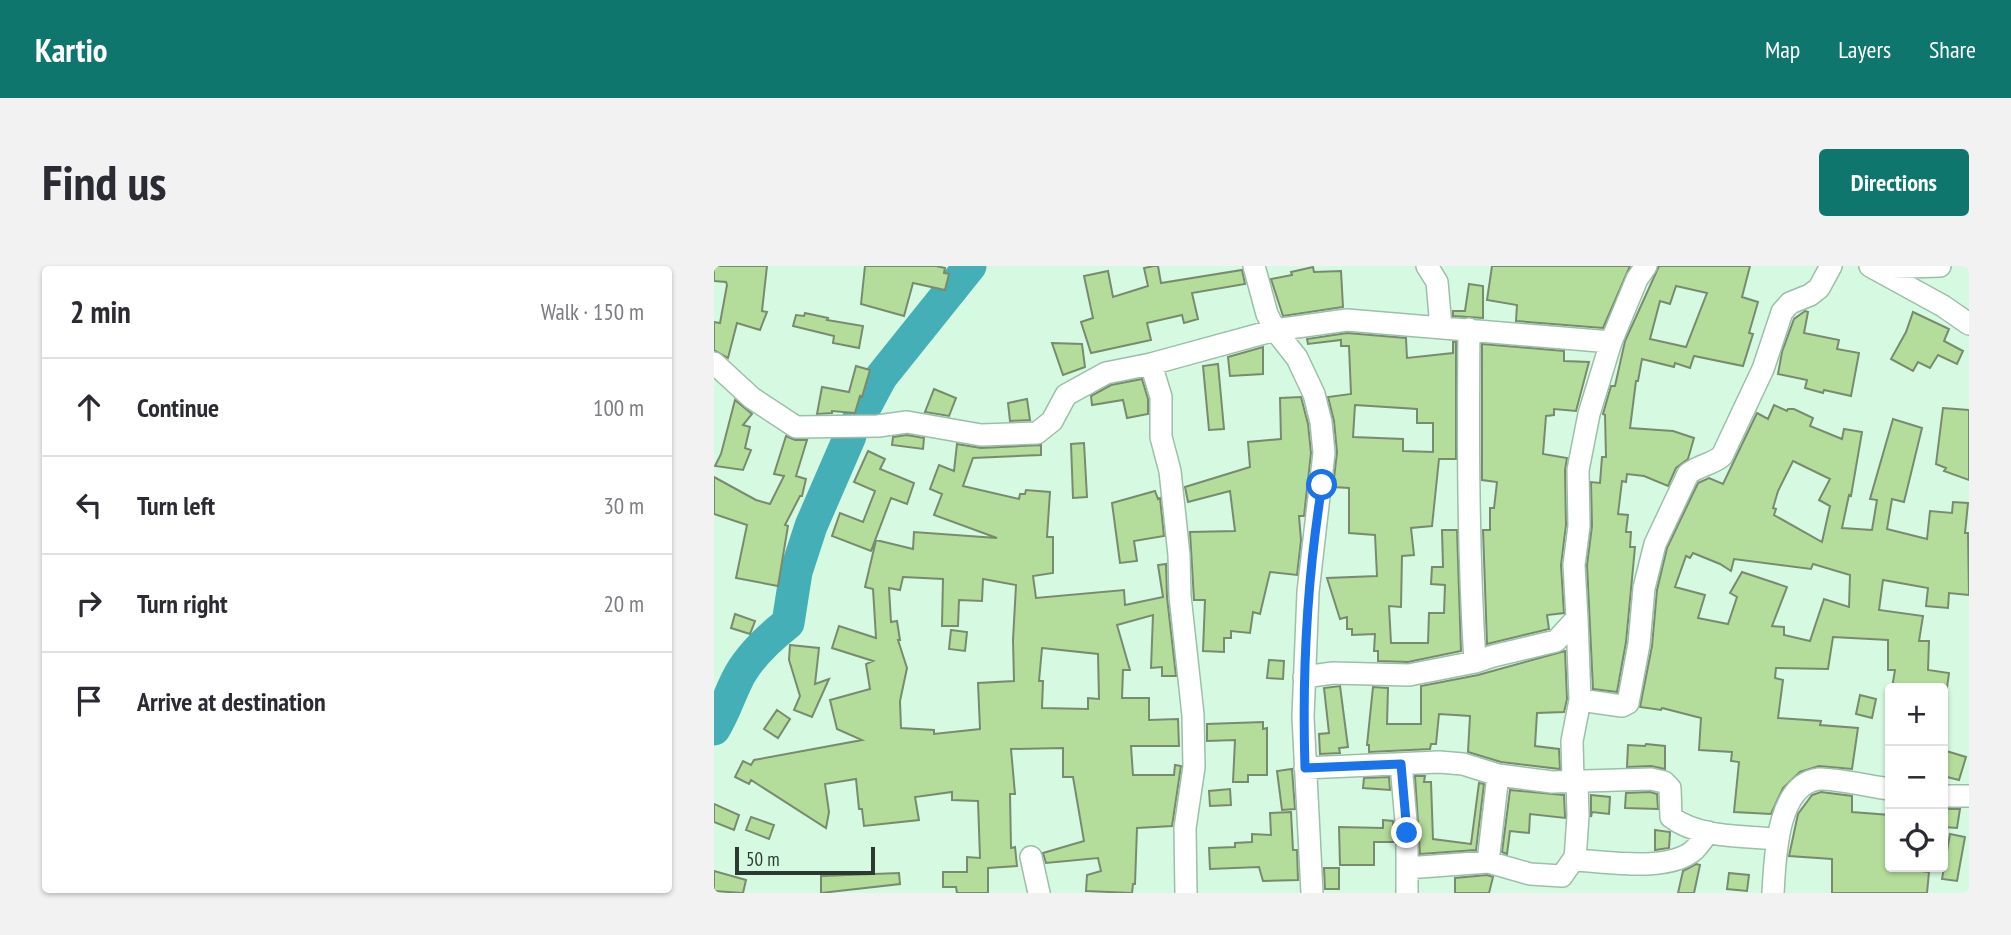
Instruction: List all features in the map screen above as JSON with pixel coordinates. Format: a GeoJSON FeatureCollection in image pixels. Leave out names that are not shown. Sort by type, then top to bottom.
{"type":"FeatureCollection","features":[{"type":"Feature","properties":{"kind":"street"},"geometry":{"type":"LineString","coordinates":[[1254,266],[1267,314],[1275,330],[1297,358],[1314,394],[1321,422],[1324,453],[1308,592],[1304,677],[1305,768],[1312,893]]}},
{"type":"Feature","properties":{"kind":"street"},"geometry":{"type":"LineString","coordinates":[[1427,266],[1437,282],[1441,327]]}},
{"type":"Feature","properties":{"kind":"street"},"geometry":{"type":"LineString","coordinates":[[1407,868],[1488,862],[1530,874],[1562,876],[1575,860],[1578,816],[1572,741],[1580,700],[1574,565],[1579,526],[1578,470],[1589,414],[1611,342],[1637,279],[1647,266]]}},
{"type":"Feature","properties":{"kind":"street"},"geometry":{"type":"LineString","coordinates":[[1580,700],[1622,706],[1628,704],[1639,643],[1644,588],[1655,544],[1688,474],[1697,467],[1712,464],[1722,456],[1763,369],[1782,312],[1790,303],[1819,288],[1830,266]]}},
{"type":"Feature","properties":{"kind":"street"},"geometry":{"type":"LineString","coordinates":[[1872,267],[1940,266]]}},
{"type":"Feature","properties":{"kind":"street"},"geometry":{"type":"LineString","coordinates":[[1872,267],[1943,306],[1969,324]]}},
{"type":"Feature","properties":{"kind":"street"},"geometry":{"type":"LineString","coordinates":[[714,363],[752,398],[796,427],[878,426],[907,422],[981,435],[1037,433],[1052,421],[1066,395],[1106,373],[1151,364],[1275,330],[1347,320],[1611,342]]}},
{"type":"Feature","properties":{"kind":"street"},"geometry":{"type":"LineString","coordinates":[[1469,329],[1468,483],[1475,662]]}},
{"type":"Feature","properties":{"kind":"street"},"geometry":{"type":"LineString","coordinates":[[1151,364],[1161,397],[1161,437],[1170,471],[1180,555],[1180,596],[1194,715],[1194,767],[1185,828],[1186,893]]}},
{"type":"Feature","properties":{"kind":"street"},"geometry":{"type":"LineString","coordinates":[[1304,677],[1333,673],[1409,675],[1475,662],[1556,641],[1577,618]]}},
{"type":"Feature","properties":{"kind":"street"},"geometry":{"type":"LineString","coordinates":[[1401,764],[1407,833],[1407,893]]}},
{"type":"Feature","properties":{"kind":"street"},"geometry":{"type":"LineString","coordinates":[[1305,768],[1463,764],[1498,775],[1552,782],[1651,779],[1664,782],[1670,788],[1671,817],[1677,822],[1708,832],[1777,839]]}},
{"type":"Feature","properties":{"kind":"street"},"geometry":{"type":"LineString","coordinates":[[1488,862],[1498,775]]}},
{"type":"Feature","properties":{"kind":"street"},"geometry":{"type":"LineString","coordinates":[[1773,893],[1779,829],[1796,791],[1818,779],[1885,788]]}},
{"type":"Feature","properties":{"kind":"street"},"geometry":{"type":"LineString","coordinates":[[1948,796],[1969,796]]}},
{"type":"Feature","properties":{"kind":"street"},"geometry":{"type":"LineString","coordinates":[[1575,860],[1664,863],[1679,859],[1694,850],[1708,832]]}},
{"type":"Feature","properties":{"kind":"street"},"geometry":{"type":"LineString","coordinates":[[1031,857],[1039,893]]}},
{"type":"Feature","properties":{"kind":"building"},"geometry":{"type":"Polygon","coordinates":[[[714,266],[767,266],[762,311],[767,312],[760,330],[737,323],[728,358],[714,350],[714,322],[720,323],[727,285],[726,282],[714,281],[714,266]]]}},
{"type":"Feature","properties":{"kind":"building"},"geometry":{"type":"Polygon","coordinates":[[[865,266],[936,266],[945,268],[944,273],[949,274],[945,290],[913,283],[904,316],[861,304],[865,266]]]}},
{"type":"Feature","properties":{"kind":"building"},"geometry":{"type":"Polygon","coordinates":[[[1158,266],[1161,283],[1242,270],[1245,284],[1192,293],[1198,319],[1184,323],[1182,315],[1147,323],[1151,340],[1091,353],[1081,322],[1093,318],[1084,276],[1108,271],[1113,297],[1148,286],[1144,268],[1158,266]]]}},
{"type":"Feature","properties":{"kind":"building"},"geometry":{"type":"Polygon","coordinates":[[[1492,266],[1630,266],[1603,328],[1516,321],[1517,305],[1487,300],[1492,266]]]}},
{"type":"Feature","properties":{"kind":"building"},"geometry":{"type":"Polygon","coordinates":[[[1659,266],[1750,266],[1742,297],[1758,302],[1749,333],[1753,334],[1743,366],[1694,356],[1690,368],[1675,363],[1674,367],[1642,359],[1636,381],[1630,428],[1673,431],[1694,438],[1688,459],[1676,468],[1668,486],[1644,476],[1627,474],[1626,482],[1622,481],[1618,514],[1628,515],[1626,532],[1631,532],[1630,547],[1635,547],[1626,642],[1617,692],[1593,689],[1587,565],[1592,526],[1591,482],[1600,483],[1602,457],[1606,457],[1603,414],[1611,386],[1615,386],[1625,341],[1659,266]],[[1676,286],[1670,304],[1660,301],[1650,339],[1686,347],[1707,293],[1676,286]]]}},
{"type":"Feature","properties":{"kind":"building"},"geometry":{"type":"Polygon","coordinates":[[[1313,267],[1314,272],[1341,271],[1343,307],[1283,316],[1271,279],[1313,267]]]}},
{"type":"Feature","properties":{"kind":"building"},"geometry":{"type":"Polygon","coordinates":[[[1469,284],[1483,286],[1483,318],[1453,316],[1453,311],[1465,311],[1469,284]]]}},
{"type":"Feature","properties":{"kind":"building"},"geometry":{"type":"Polygon","coordinates":[[[1805,311],[1808,312],[1804,333],[1839,340],[1837,349],[1859,353],[1851,396],[1805,388],[1807,380],[1778,374],[1782,352],[1794,319],[1805,311]]]}},
{"type":"Feature","properties":{"kind":"building"},"geometry":{"type":"Polygon","coordinates":[[[1913,312],[1949,329],[1944,341],[1963,351],[1957,364],[1938,355],[1930,368],[1918,362],[1913,371],[1891,359],[1906,332],[1913,312]]]}},
{"type":"Feature","properties":{"kind":"building"},"geometry":{"type":"Polygon","coordinates":[[[805,313],[863,326],[859,348],[833,343],[834,336],[793,326],[796,315],[804,316],[805,313]]]}},
{"type":"Feature","properties":{"kind":"building"},"geometry":{"type":"Polygon","coordinates":[[[1347,333],[1406,338],[1407,358],[1453,353],[1453,342],[1456,342],[1456,459],[1439,459],[1432,526],[1411,528],[1414,555],[1402,556],[1401,607],[1389,606],[1391,643],[1428,643],[1429,613],[1444,613],[1445,585],[1431,584],[1432,567],[1443,567],[1442,530],[1457,530],[1461,651],[1408,662],[1378,661],[1378,651],[1374,651],[1375,634],[1352,635],[1352,629],[1347,629],[1347,617],[1340,619],[1327,578],[1377,576],[1375,535],[1349,533],[1349,488],[1333,487],[1337,452],[1328,397],[1351,394],[1349,346],[1341,346],[1341,340],[1308,344],[1307,339],[1347,333]],[[1355,405],[1353,437],[1403,439],[1403,451],[1433,452],[1433,423],[1417,423],[1417,409],[1355,405]]]}},
{"type":"Feature","properties":{"kind":"building"},"geometry":{"type":"Polygon","coordinates":[[[1052,343],[1082,344],[1085,367],[1063,375],[1052,343]]]}},
{"type":"Feature","properties":{"kind":"building"},"geometry":{"type":"Polygon","coordinates":[[[1482,344],[1564,351],[1564,361],[1589,362],[1576,411],[1554,409],[1554,415],[1546,416],[1543,454],[1567,458],[1566,525],[1561,565],[1564,613],[1547,615],[1549,629],[1487,644],[1483,530],[1490,530],[1490,508],[1494,508],[1497,482],[1482,480],[1482,344]]]}},
{"type":"Feature","properties":{"kind":"building"},"geometry":{"type":"Polygon","coordinates":[[[1263,347],[1263,374],[1230,376],[1228,357],[1263,347]]]}},
{"type":"Feature","properties":{"kind":"building"},"geometry":{"type":"Polygon","coordinates":[[[1218,364],[1224,429],[1209,430],[1203,366],[1218,364]]]}},
{"type":"Feature","properties":{"kind":"building"},"geometry":{"type":"Polygon","coordinates":[[[856,366],[870,370],[855,413],[832,411],[817,414],[822,387],[849,392],[856,366]]]}},
{"type":"Feature","properties":{"kind":"building"},"geometry":{"type":"Polygon","coordinates":[[[1142,379],[1148,399],[1148,414],[1127,418],[1123,400],[1092,405],[1091,396],[1111,385],[1142,379]]]}},
{"type":"Feature","properties":{"kind":"building"},"geometry":{"type":"Polygon","coordinates":[[[934,389],[956,398],[949,416],[925,412],[934,389]]]}},
{"type":"Feature","properties":{"kind":"building"},"geometry":{"type":"Polygon","coordinates":[[[1301,397],[1308,424],[1311,453],[1304,516],[1299,516],[1301,540],[1297,575],[1270,572],[1260,614],[1253,612],[1250,633],[1231,631],[1231,638],[1224,638],[1224,652],[1203,651],[1205,600],[1194,600],[1190,532],[1235,531],[1230,491],[1188,502],[1185,487],[1250,467],[1248,442],[1281,439],[1280,398],[1301,397]]]}},
{"type":"Feature","properties":{"kind":"building"},"geometry":{"type":"Polygon","coordinates":[[[1027,399],[1030,420],[1010,421],[1008,403],[1027,399]]]}},
{"type":"Feature","properties":{"kind":"building"},"geometry":{"type":"Polygon","coordinates":[[[735,400],[752,414],[743,425],[750,427],[745,448],[751,450],[743,470],[715,466],[721,454],[735,400]]]}},
{"type":"Feature","properties":{"kind":"building"},"geometry":{"type":"Polygon","coordinates":[[[1774,405],[1787,411],[1794,409],[1813,418],[1810,426],[1842,439],[1844,429],[1862,432],[1851,496],[1849,495],[1842,528],[1872,530],[1877,500],[1870,499],[1893,419],[1922,428],[1904,502],[1892,499],[1887,529],[1927,539],[1930,511],[1952,513],[1953,502],[1968,503],[1965,533],[1968,533],[1969,595],[1949,593],[1948,608],[1926,606],[1928,588],[1883,580],[1879,610],[1923,616],[1919,641],[1929,641],[1928,670],[1949,673],[1948,683],[1893,683],[1895,670],[1888,670],[1888,640],[1833,637],[1828,669],[1776,668],[1775,678],[1783,680],[1778,718],[1821,721],[1820,725],[1858,728],[1852,769],[1819,766],[1800,772],[1783,788],[1771,814],[1734,812],[1739,762],[1731,761],[1732,752],[1699,750],[1701,718],[1662,708],[1640,707],[1652,646],[1657,590],[1667,548],[1698,483],[1709,478],[1723,484],[1757,413],[1768,419],[1774,405]],[[1793,461],[1778,491],[1773,508],[1776,509],[1774,515],[1822,542],[1830,506],[1819,500],[1830,479],[1793,461]],[[1693,553],[1690,558],[1686,556],[1675,587],[1705,595],[1698,618],[1728,624],[1737,597],[1730,593],[1742,572],[1787,587],[1772,626],[1784,627],[1784,635],[1810,641],[1824,599],[1849,607],[1850,575],[1813,564],[1811,569],[1734,559],[1731,571],[1693,553]]]}},
{"type":"Feature","properties":{"kind":"building"},"geometry":{"type":"Polygon","coordinates":[[[1943,408],[1969,410],[1969,480],[1944,471],[1946,468],[1936,464],[1943,408]]]}},
{"type":"Feature","properties":{"kind":"building"},"geometry":{"type":"Polygon","coordinates":[[[907,435],[924,438],[923,449],[892,445],[893,437],[907,435]]]}},
{"type":"Feature","properties":{"kind":"building"},"geometry":{"type":"Polygon","coordinates":[[[786,436],[795,440],[807,440],[796,476],[806,479],[802,496],[785,525],[788,526],[778,586],[736,578],[747,525],[714,514],[714,477],[756,500],[770,504],[784,476],[774,474],[786,436]]]}},
{"type":"Feature","properties":{"kind":"building"},"geometry":{"type":"Polygon","coordinates":[[[1084,443],[1087,497],[1073,498],[1071,444],[1084,443]]]}},
{"type":"Feature","properties":{"kind":"building"},"geometry":{"type":"Polygon","coordinates":[[[957,444],[981,448],[1041,445],[1041,455],[973,458],[963,486],[1019,499],[1020,494],[1025,494],[1026,490],[1050,492],[1047,537],[1053,537],[1053,573],[1033,576],[1036,598],[1124,590],[1125,605],[1163,597],[1158,565],[1166,564],[1176,676],[1162,676],[1162,667],[1151,668],[1153,615],[1117,625],[1130,670],[1123,670],[1122,698],[1149,698],[1149,720],[1178,719],[1179,746],[1131,746],[1133,775],[1174,775],[1175,765],[1181,766],[1172,826],[1137,828],[1135,884],[1132,893],[1086,891],[1087,875],[1101,871],[1098,858],[1046,863],[1043,853],[1084,841],[1073,777],[1063,777],[1063,748],[1011,749],[1015,794],[1010,794],[1011,848],[1015,847],[1017,866],[988,868],[988,893],[957,893],[956,887],[943,887],[943,872],[967,872],[967,857],[980,858],[978,801],[952,800],[952,792],[915,797],[919,820],[864,826],[856,779],[825,784],[829,812],[826,828],[751,780],[749,784],[735,777],[743,761],[751,765],[754,760],[862,740],[837,729],[830,700],[870,689],[866,664],[873,661],[832,648],[839,626],[876,638],[873,589],[865,587],[876,540],[913,549],[914,532],[997,538],[934,515],[942,494],[930,489],[939,465],[954,471],[957,444]],[[903,577],[900,590],[889,588],[891,622],[897,621],[898,640],[907,668],[900,701],[901,728],[934,730],[934,734],[980,729],[978,683],[1014,681],[1016,585],[983,579],[982,601],[959,600],[958,626],[942,626],[943,579],[903,577]],[[1042,648],[1039,681],[1043,681],[1042,708],[1088,709],[1088,698],[1099,699],[1098,654],[1042,648]]]}},
{"type":"Feature","properties":{"kind":"building"},"geometry":{"type":"Polygon","coordinates":[[[868,451],[885,459],[880,469],[914,483],[907,504],[891,498],[871,551],[832,536],[840,513],[863,522],[875,491],[854,482],[868,451]]]}},
{"type":"Feature","properties":{"kind":"building"},"geometry":{"type":"Polygon","coordinates":[[[1155,491],[1158,499],[1160,498],[1164,536],[1134,541],[1137,561],[1120,563],[1112,503],[1155,491]]]}},
{"type":"Feature","properties":{"kind":"building"},"geometry":{"type":"Polygon","coordinates":[[[735,614],[755,621],[750,634],[731,628],[735,614]]]}},
{"type":"Feature","properties":{"kind":"building"},"geometry":{"type":"Polygon","coordinates":[[[951,630],[967,632],[965,651],[949,649],[951,630]]]}},
{"type":"Feature","properties":{"kind":"building"},"geometry":{"type":"Polygon","coordinates":[[[790,645],[819,648],[815,684],[829,679],[812,717],[794,710],[800,696],[789,660],[790,645]]]}},
{"type":"Feature","properties":{"kind":"building"},"geometry":{"type":"Polygon","coordinates":[[[1565,651],[1567,699],[1564,712],[1537,713],[1535,746],[1559,749],[1560,769],[1501,762],[1468,752],[1470,716],[1439,714],[1436,744],[1431,744],[1430,749],[1369,752],[1367,745],[1373,687],[1388,688],[1387,724],[1421,724],[1421,686],[1478,675],[1565,651]]]}},
{"type":"Feature","properties":{"kind":"building"},"geometry":{"type":"Polygon","coordinates":[[[1269,660],[1284,661],[1283,679],[1267,678],[1269,660]]]}},
{"type":"Feature","properties":{"kind":"building"},"geometry":{"type":"Polygon","coordinates":[[[1340,686],[1348,747],[1339,748],[1340,753],[1320,754],[1319,734],[1329,733],[1324,688],[1340,686]]]}},
{"type":"Feature","properties":{"kind":"building"},"geometry":{"type":"Polygon","coordinates":[[[1860,695],[1876,699],[1872,718],[1856,714],[1860,695]]]}},
{"type":"Feature","properties":{"kind":"building"},"geometry":{"type":"Polygon","coordinates":[[[777,710],[790,719],[778,738],[764,729],[777,710]]]}},
{"type":"Feature","properties":{"kind":"building"},"geometry":{"type":"Polygon","coordinates":[[[1263,722],[1263,729],[1267,728],[1267,775],[1248,775],[1248,782],[1233,782],[1235,740],[1207,741],[1207,724],[1263,722]]]}},
{"type":"Feature","properties":{"kind":"building"},"geometry":{"type":"Polygon","coordinates":[[[1628,745],[1665,746],[1665,769],[1651,766],[1627,767],[1628,745]]]}},
{"type":"Feature","properties":{"kind":"building"},"geometry":{"type":"Polygon","coordinates":[[[1948,752],[1966,757],[1959,780],[1948,777],[1948,752]]]}},
{"type":"Feature","properties":{"kind":"building"},"geometry":{"type":"Polygon","coordinates":[[[1292,769],[1295,809],[1282,810],[1277,771],[1292,769]]]}},
{"type":"Feature","properties":{"kind":"building"},"geometry":{"type":"Polygon","coordinates":[[[1415,776],[1425,776],[1424,782],[1431,782],[1433,839],[1471,844],[1479,783],[1484,784],[1476,850],[1420,854],[1415,776]]]}},
{"type":"Feature","properties":{"kind":"building"},"geometry":{"type":"Polygon","coordinates":[[[1389,777],[1390,790],[1363,788],[1364,778],[1389,777]]]}},
{"type":"Feature","properties":{"kind":"building"},"geometry":{"type":"Polygon","coordinates":[[[1230,789],[1231,805],[1210,806],[1209,791],[1230,789]]]}},
{"type":"Feature","properties":{"kind":"building"},"geometry":{"type":"Polygon","coordinates":[[[1510,790],[1564,795],[1565,818],[1530,814],[1529,833],[1510,831],[1507,854],[1502,852],[1510,790]]]}},
{"type":"Feature","properties":{"kind":"building"},"geometry":{"type":"Polygon","coordinates":[[[1821,792],[1852,796],[1852,812],[1885,815],[1885,872],[1929,872],[1927,893],[1832,893],[1832,859],[1789,856],[1798,814],[1812,795],[1821,792]]]}},
{"type":"Feature","properties":{"kind":"building"},"geometry":{"type":"Polygon","coordinates":[[[1626,793],[1657,794],[1658,809],[1625,808],[1626,793]]]}},
{"type":"Feature","properties":{"kind":"building"},"geometry":{"type":"Polygon","coordinates":[[[1591,795],[1610,797],[1609,814],[1592,812],[1591,817],[1591,795]]]}},
{"type":"Feature","properties":{"kind":"building"},"geometry":{"type":"Polygon","coordinates":[[[714,804],[739,815],[734,830],[714,822],[714,804]]]}},
{"type":"Feature","properties":{"kind":"building"},"geometry":{"type":"Polygon","coordinates":[[[1948,809],[1960,809],[1957,828],[1948,827],[1948,809]]]}},
{"type":"Feature","properties":{"kind":"building"},"geometry":{"type":"Polygon","coordinates":[[[1291,812],[1298,880],[1263,881],[1259,867],[1210,869],[1209,848],[1235,847],[1235,843],[1252,842],[1252,834],[1271,835],[1270,813],[1291,812]]]}},
{"type":"Feature","properties":{"kind":"building"},"geometry":{"type":"Polygon","coordinates":[[[751,817],[774,825],[769,839],[746,830],[751,817]]]}},
{"type":"Feature","properties":{"kind":"building"},"geometry":{"type":"Polygon","coordinates":[[[1383,820],[1393,821],[1394,842],[1374,842],[1374,865],[1340,865],[1339,827],[1383,828],[1383,820]]]}},
{"type":"Feature","properties":{"kind":"building"},"geometry":{"type":"Polygon","coordinates":[[[1655,830],[1670,832],[1669,848],[1655,850],[1655,830]]]}},
{"type":"Feature","properties":{"kind":"building"},"geometry":{"type":"Polygon","coordinates":[[[1950,834],[1965,837],[1957,881],[1942,879],[1943,872],[1948,872],[1950,834]]]}},
{"type":"Feature","properties":{"kind":"building"},"geometry":{"type":"Polygon","coordinates":[[[1696,864],[1700,865],[1694,893],[1678,893],[1683,871],[1696,864]]]}},
{"type":"Feature","properties":{"kind":"building"},"geometry":{"type":"Polygon","coordinates":[[[1324,868],[1339,868],[1339,889],[1325,889],[1324,868]]]}},
{"type":"Feature","properties":{"kind":"building"},"geometry":{"type":"Polygon","coordinates":[[[714,871],[746,880],[743,893],[714,891],[714,871]]]}},
{"type":"Feature","properties":{"kind":"building"},"geometry":{"type":"Polygon","coordinates":[[[899,873],[900,884],[821,893],[821,876],[899,873]]]}},
{"type":"Feature","properties":{"kind":"building"},"geometry":{"type":"Polygon","coordinates":[[[1729,873],[1749,875],[1747,891],[1727,889],[1729,873]]]}},
{"type":"Feature","properties":{"kind":"building"},"geometry":{"type":"Polygon","coordinates":[[[1487,875],[1493,877],[1489,893],[1455,893],[1455,878],[1487,875]]]}},
{"type":"Feature","properties":{"kind":"waterway"},"geometry":{"type":"LineString","coordinates":[[858,420],[881,377],[970,266]]}},
{"type":"Feature","properties":{"kind":"waterway"},"geometry":{"type":"LineString","coordinates":[[714,729],[747,664],[766,642],[788,623],[796,572],[811,526],[850,436]]}},
{"type":"Feature","properties":{"kind":"route"},"geometry":{"type":"LineString","coordinates":[[1322,485],[1308,592],[1303,717],[1305,768],[1401,764],[1407,833]]}}]}
